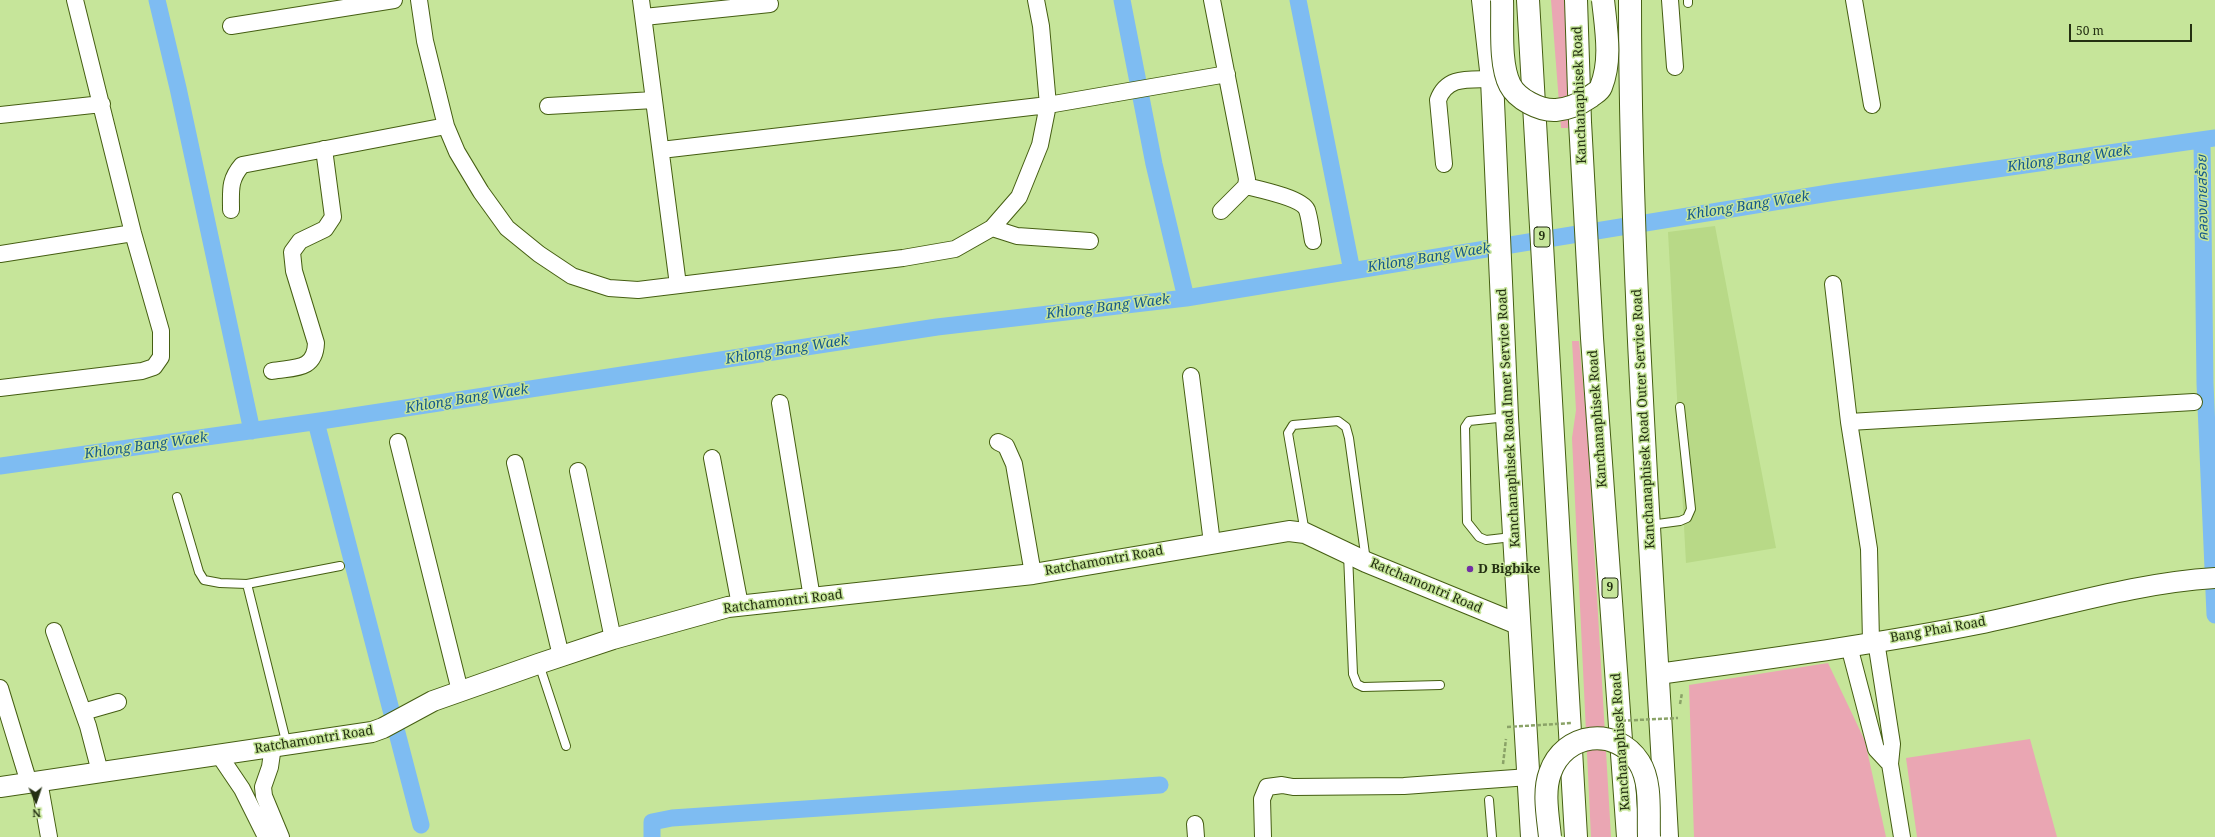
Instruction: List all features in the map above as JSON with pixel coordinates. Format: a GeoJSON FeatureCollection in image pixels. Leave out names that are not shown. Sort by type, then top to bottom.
{"type":"FeatureCollection","features":[{"type":"Feature","properties":{"kind":"main road","name":"Kanchanaphisek Road Inner Service Road"},"geometry":{"type":"LineString","coordinates":[[1483,0],[1492,79],[1507,417],[1532,837]]}},
{"type":"Feature","properties":{"kind":"main road"},"geometry":{"type":"LineString","coordinates":[[1502,0],[1504,53],[1510,85],[1523,99],[1537,106],[1555,110],[1580,104],[1600,89],[1607,66],[1603,0]]}},
{"type":"Feature","properties":{"kind":"main road","name":"9"},"geometry":{"type":"LineString","coordinates":[[1528,0],[1576,837]]}},
{"type":"Feature","properties":{"kind":"main road","name":"Kanchanaphisek Road"},"geometry":{"type":"LineString","coordinates":[[1576,0],[1580,122],[1592,338],[1628,837]]}},
{"type":"Feature","properties":{"kind":"main road","name":"Kanchanaphisek Road Outer Service Road"},"geometry":{"type":"LineString","coordinates":[[1630,0],[1630,114],[1639,333],[1667,837]]}},
{"type":"Feature","properties":{"kind":"main road"},"geometry":{"type":"LineString","coordinates":[[1550,837],[1547,794],[1549,774],[1555,761],[1563,751],[1576,741],[1589,738],[1607,739],[1626,748],[1639,761],[1646,777],[1649,837]]}},
{"type":"Feature","properties":{"kind":"street"},"geometry":{"type":"LineString","coordinates":[[0,388],[142,371],[154,367],[161,357],[161,331],[133,233],[75,0]]}},
{"type":"Feature","properties":{"kind":"street"},"geometry":{"type":"LineString","coordinates":[[231,26],[394,0]]}},
{"type":"Feature","properties":{"kind":"street"},"geometry":{"type":"LineString","coordinates":[[419,0],[426,41],[446,126],[456,152],[481,192],[507,228],[539,254],[572,276],[609,288],[638,290],[904,258],[955,249],[992,228],[1019,198],[1040,145],[1048,105],[1041,26],[1036,0]]}},
{"type":"Feature","properties":{"kind":"street"},"geometry":{"type":"LineString","coordinates":[[641,0],[678,285]]}},
{"type":"Feature","properties":{"kind":"street"},"geometry":{"type":"LineString","coordinates":[[1212,0],[1247,179],[1246,186],[1220,211]]}},
{"type":"Feature","properties":{"kind":"street"},"geometry":{"type":"LineString","coordinates":[[1670,0],[1675,67]]}},
{"type":"Feature","properties":{"kind":"street"},"geometry":{"type":"LineString","coordinates":[[1854,0],[1872,105]]}},
{"type":"Feature","properties":{"kind":"street"},"geometry":{"type":"LineString","coordinates":[[644,17],[770,4]]}},
{"type":"Feature","properties":{"kind":"street"},"geometry":{"type":"LineString","coordinates":[[661,150],[1048,105],[1227,74]]}},
{"type":"Feature","properties":{"kind":"street"},"geometry":{"type":"LineString","coordinates":[[1444,164],[1438,100],[1442,90],[1448,84],[1458,81],[1492,79]]}},
{"type":"Feature","properties":{"kind":"street"},"geometry":{"type":"LineString","coordinates":[[548,106],[654,100]]}},
{"type":"Feature","properties":{"kind":"street"},"geometry":{"type":"LineString","coordinates":[[0,115],[102,104]]}},
{"type":"Feature","properties":{"kind":"street"},"geometry":{"type":"LineString","coordinates":[[231,210],[232,180],[234,174],[242,165],[446,126]]}},
{"type":"Feature","properties":{"kind":"street"},"geometry":{"type":"LineString","coordinates":[[272,372],[304,365],[311,362],[316,355],[316,343],[294,271],[292,252],[300,241],[325,230],[333,217],[324,149]]}},
{"type":"Feature","properties":{"kind":"street"},"geometry":{"type":"LineString","coordinates":[[1246,186],[1302,204],[1306,209],[1313,241]]}},
{"type":"Feature","properties":{"kind":"street"},"geometry":{"type":"LineString","coordinates":[[992,228],[1023,237],[1090,241]]}},
{"type":"Feature","properties":{"kind":"street"},"geometry":{"type":"LineString","coordinates":[[0,254],[133,233]]}},
{"type":"Feature","properties":{"kind":"street"},"geometry":{"type":"LineString","coordinates":[[1833,284],[1849,422],[1869,549],[1873,642],[1892,744],[1890,764],[1902,837]]}},
{"type":"Feature","properties":{"kind":"street"},"geometry":{"type":"LineString","coordinates":[[1191,376],[1212,543]]}},
{"type":"Feature","properties":{"kind":"street"},"geometry":{"type":"LineString","coordinates":[[1849,422],[2194,402]]}},
{"type":"Feature","properties":{"kind":"street"},"geometry":{"type":"LineString","coordinates":[[780,403],[812,598]]}},
{"type":"Feature","properties":{"kind":"street"},"geometry":{"type":"LineString","coordinates":[[398,442],[460,691]]}},
{"type":"Feature","properties":{"kind":"street"},"geometry":{"type":"LineString","coordinates":[[998,442],[1006,446],[1014,464],[1033,574]]}},
{"type":"Feature","properties":{"kind":"street"},"geometry":{"type":"LineString","coordinates":[[712,458],[740,604]]}},
{"type":"Feature","properties":{"kind":"street"},"geometry":{"type":"LineString","coordinates":[[515,463],[561,656]]}},
{"type":"Feature","properties":{"kind":"street"},"geometry":{"type":"LineString","coordinates":[[578,471],[613,639]]}},
{"type":"Feature","properties":{"kind":"street","name":"Ratchamontri Road"},"geometry":{"type":"LineString","coordinates":[[0,787],[361,734],[383,728],[433,701],[561,656],[613,639],[740,604],[936,586],[1033,574],[1289,531],[1305,533],[1366,562],[1520,625]]}},
{"type":"Feature","properties":{"kind":"street","name":"Bang Phai Road"},"geometry":{"type":"LineString","coordinates":[[1658,674],[1873,642],[1977,624],[2180,580],[2215,578]]}},
{"type":"Feature","properties":{"kind":"street"},"geometry":{"type":"LineString","coordinates":[[54,631],[83,712],[100,772]]}},
{"type":"Feature","properties":{"kind":"street"},"geometry":{"type":"LineString","coordinates":[[1849,646],[1876,749],[1890,764]]}},
{"type":"Feature","properties":{"kind":"street"},"geometry":{"type":"LineString","coordinates":[[0,688],[34,782],[49,837]]}},
{"type":"Feature","properties":{"kind":"street"},"geometry":{"type":"LineString","coordinates":[[83,712],[118,702]]}},
{"type":"Feature","properties":{"kind":"street"},"geometry":{"type":"LineString","coordinates":[[280,745],[263,787],[264,796],[281,837]]}},
{"type":"Feature","properties":{"kind":"street"},"geometry":{"type":"LineString","coordinates":[[218,755],[242,789],[266,837]]}},
{"type":"Feature","properties":{"kind":"street"},"geometry":{"type":"LineString","coordinates":[[1263,837],[1263,794],[1267,787],[1275,785],[1293,787],[1404,786],[1529,777]]}},
{"type":"Feature","properties":{"kind":"street"},"geometry":{"type":"LineString","coordinates":[[242,789],[263,787]]}},
{"type":"Feature","properties":{"kind":"lane"},"geometry":{"type":"LineString","coordinates":[[1650,525],[1680,521],[1687,518],[1691,509],[1680,407]]}},
{"type":"Feature","properties":{"kind":"lane"},"geometry":{"type":"LineString","coordinates":[[1507,417],[1469,421],[1465,427],[1467,522],[1479,538],[1486,540],[1515,537]]}},
{"type":"Feature","properties":{"kind":"lane"},"geometry":{"type":"LineString","coordinates":[[1305,533],[1288,432],[1293,425],[1338,421],[1346,426],[1349,438],[1366,562]]}},
{"type":"Feature","properties":{"kind":"lane"},"geometry":{"type":"LineString","coordinates":[[177,497],[199,572],[204,580],[220,583],[247,584],[340,566]]}},
{"type":"Feature","properties":{"kind":"lane"},"geometry":{"type":"LineString","coordinates":[[1348,554],[1353,674],[1357,684],[1363,687],[1440,685]]}},
{"type":"Feature","properties":{"kind":"lane"},"geometry":{"type":"LineString","coordinates":[[247,584],[280,745]]}},
{"type":"Feature","properties":{"kind":"lane"},"geometry":{"type":"LineString","coordinates":[[538,664],[566,746]]}},
{"type":"Feature","properties":{"kind":"lane"},"geometry":{"type":"LineString","coordinates":[[1489,800],[1492,837]]}},
{"type":"Feature","properties":{"kind":"path"},"geometry":{"type":"LineString","coordinates":[[1503,764],[1507,727]]}},
{"type":"Feature","properties":{"kind":"shaded area"},"geometry":{"type":"Polygon","coordinates":[[[1551,0],[1568,0],[1572,83],[1568,128],[1561,128],[1551,0]]]}},
{"type":"Feature","properties":{"kind":"shaded area"},"geometry":{"type":"Polygon","coordinates":[[[1715,226],[1776,548],[1686,563],[1668,232],[1715,226]]]}},
{"type":"Feature","properties":{"kind":"shaded area"},"geometry":{"type":"Polygon","coordinates":[[[1572,341],[1579,341],[1587,425],[1611,837],[1591,837],[1572,438],[1576,410],[1572,341]]]}},
{"type":"Feature","properties":{"kind":"shaded area"},"geometry":{"type":"Polygon","coordinates":[[[1828,663],[1865,741],[1886,837],[1694,837],[1689,685],[1828,663]]]}},
{"type":"Feature","properties":{"kind":"shaded area"},"geometry":{"type":"Polygon","coordinates":[[[2030,739],[2057,837],[1917,837],[1906,758],[2030,739]]]}},
{"type":"Feature","properties":{"kind":"waterway"},"geometry":{"type":"LineString","coordinates":[[157,0],[178,88],[252,431]]}},
{"type":"Feature","properties":{"kind":"waterway"},"geometry":{"type":"LineString","coordinates":[[1122,0],[1154,164],[1186,298]]}},
{"type":"Feature","properties":{"kind":"waterway"},"geometry":{"type":"LineString","coordinates":[[1298,0],[1352,271]]}},
{"type":"Feature","properties":{"kind":"waterway","name":"Khlong Bang Waek"},"geometry":{"type":"LineString","coordinates":[[0,466],[327,420],[937,327],[1186,298],[1835,192],[2215,138]]}},
{"type":"Feature","properties":{"kind":"waterway","name":"คลองนายสร้อย"},"geometry":{"type":"LineString","coordinates":[[2202,140],[2205,383],[2215,615]]}},
{"type":"Feature","properties":{"kind":"waterway"},"geometry":{"type":"LineString","coordinates":[[316,422],[421,825]]}},
{"type":"Feature","properties":{"kind":"waterway"},"geometry":{"type":"LineString","coordinates":[[652,837],[652,822],[672,818],[1160,785]]}},
{"type":"Feature","properties":{"kind":"place","name":"D Bigbike"},"geometry":{"type":"Point","coordinates":[1470,569]}}]}
